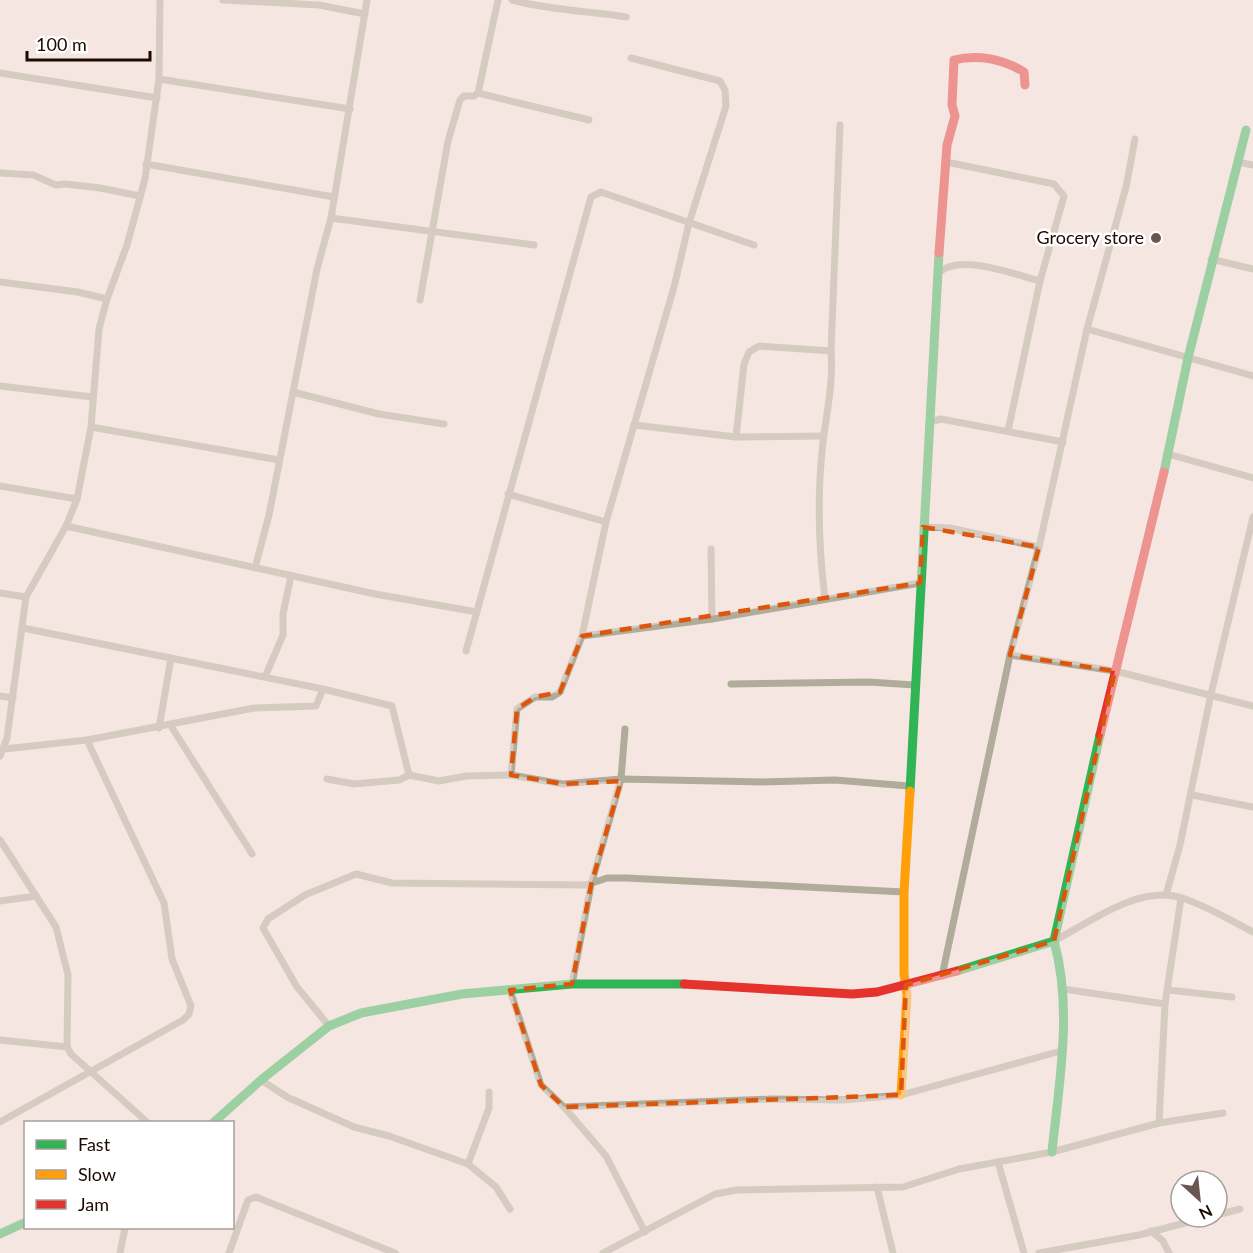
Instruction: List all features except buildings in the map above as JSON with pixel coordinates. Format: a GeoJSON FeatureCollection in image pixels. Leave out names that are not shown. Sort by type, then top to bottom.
{"type":"FeatureCollection","features":[{"type":"Feature","properties":{"kind":"street"},"geometry":{"type":"LineString","coordinates":[[160,0],[157,98],[140,196],[127,245],[107,299],[99,329],[91,427],[77,499],[66,526],[26,597],[13,698],[2,753],[171,726],[254,708],[316,706],[323,689]]}},
{"type":"Feature","properties":{"kind":"street"},"geometry":{"type":"LineString","coordinates":[[223,0],[319,5],[365,14]]}},
{"type":"Feature","properties":{"kind":"street"},"geometry":{"type":"LineString","coordinates":[[255,568],[317,269],[331,218],[367,0]]}},
{"type":"Feature","properties":{"kind":"street"},"geometry":{"type":"LineString","coordinates":[[478,93],[498,0]]}},
{"type":"Feature","properties":{"kind":"street"},"geometry":{"type":"LineString","coordinates":[[512,0],[532,5],[627,17]]}},
{"type":"Feature","properties":{"kind":"street"},"geometry":{"type":"LineString","coordinates":[[511,775],[517,709],[535,697],[552,697],[560,692],[582,636],[606,522],[674,287],[689,223],[726,106],[725,90],[720,81],[631,58]]}},
{"type":"Feature","properties":{"kind":"street"},"geometry":{"type":"LineString","coordinates":[[901,1095],[906,985],[903,969],[904,892],[914,685],[938,273],[946,162],[955,116],[952,105],[954,60],[983,59],[1016,66],[1024,72],[1025,85]]}},
{"type":"Feature","properties":{"kind":"street"},"geometry":{"type":"LineString","coordinates":[[0,73],[157,98]]}},
{"type":"Feature","properties":{"kind":"street"},"geometry":{"type":"LineString","coordinates":[[159,79],[350,109]]}},
{"type":"Feature","properties":{"kind":"street"},"geometry":{"type":"LineString","coordinates":[[420,300],[448,141],[460,100],[464,96],[474,96],[478,93],[589,120]]}},
{"type":"Feature","properties":{"kind":"street"},"geometry":{"type":"LineString","coordinates":[[825,599],[819,526],[823,436],[833,369],[831,351],[840,125]]}},
{"type":"Feature","properties":{"kind":"street"},"geometry":{"type":"LineString","coordinates":[[1052,1152],[1061,1051],[1063,989],[1059,952],[1054,941],[1115,671],[1168,454],[1211,259],[1246,130]]}},
{"type":"Feature","properties":{"kind":"street"},"geometry":{"type":"LineString","coordinates":[[942,976],[1010,655],[1039,546],[1087,329],[1126,187],[1135,139]]}},
{"type":"Feature","properties":{"kind":"street"},"geometry":{"type":"LineString","coordinates":[[946,162],[1058,186],[1064,196],[1040,281],[1008,431]]}},
{"type":"Feature","properties":{"kind":"street"},"geometry":{"type":"LineString","coordinates":[[1238,162],[1253,165]]}},
{"type":"Feature","properties":{"kind":"street"},"geometry":{"type":"LineString","coordinates":[[146,164],[334,197]]}},
{"type":"Feature","properties":{"kind":"street"},"geometry":{"type":"LineString","coordinates":[[0,172],[33,175],[56,185],[100,188],[140,196]]}},
{"type":"Feature","properties":{"kind":"street"},"geometry":{"type":"LineString","coordinates":[[466,651],[591,197],[601,192],[754,245]]}},
{"type":"Feature","properties":{"kind":"street"},"geometry":{"type":"LineString","coordinates":[[331,218],[534,245]]}},
{"type":"Feature","properties":{"kind":"street"},"geometry":{"type":"LineString","coordinates":[[1211,259],[1253,269]]}},
{"type":"Feature","properties":{"kind":"street"},"geometry":{"type":"LineString","coordinates":[[938,273],[947,265],[962,263],[1040,281]]}},
{"type":"Feature","properties":{"kind":"street"},"geometry":{"type":"LineString","coordinates":[[0,282],[78,292],[107,299]]}},
{"type":"Feature","properties":{"kind":"street"},"geometry":{"type":"LineString","coordinates":[[1087,329],[1253,376]]}},
{"type":"Feature","properties":{"kind":"street"},"geometry":{"type":"LineString","coordinates":[[736,437],[744,364],[749,352],[759,346],[831,351]]}},
{"type":"Feature","properties":{"kind":"street"},"geometry":{"type":"LineString","coordinates":[[0,386],[92,397]]}},
{"type":"Feature","properties":{"kind":"street"},"geometry":{"type":"LineString","coordinates":[[293,392],[379,414],[444,423]]}},
{"type":"Feature","properties":{"kind":"street"},"geometry":{"type":"LineString","coordinates":[[930,422],[941,419],[1063,442]]}},
{"type":"Feature","properties":{"kind":"street"},"geometry":{"type":"LineString","coordinates":[[634,425],[736,437],[823,436]]}},
{"type":"Feature","properties":{"kind":"street"},"geometry":{"type":"LineString","coordinates":[[91,427],[279,460]]}},
{"type":"Feature","properties":{"kind":"street"},"geometry":{"type":"LineString","coordinates":[[1168,454],[1253,478]]}},
{"type":"Feature","properties":{"kind":"street"},"geometry":{"type":"LineString","coordinates":[[0,486],[77,499]]}},
{"type":"Feature","properties":{"kind":"street"},"geometry":{"type":"LineString","coordinates":[[508,494],[606,522]]}},
{"type":"Feature","properties":{"kind":"street"},"geometry":{"type":"LineString","coordinates":[[1166,895],[1191,795],[1210,694],[1253,517]]}},
{"type":"Feature","properties":{"kind":"street"},"geometry":{"type":"LineString","coordinates":[[66,526],[291,576],[477,612]]}},
{"type":"Feature","properties":{"kind":"street"},"geometry":{"type":"LineString","coordinates":[[923,527],[950,528],[1039,546]]}},
{"type":"Feature","properties":{"kind":"street"},"geometry":{"type":"LineString","coordinates":[[711,549],[712,619]]}},
{"type":"Feature","properties":{"kind":"street"},"geometry":{"type":"LineString","coordinates":[[265,678],[283,634],[283,614],[291,576]]}},
{"type":"Feature","properties":{"kind":"street"},"geometry":{"type":"LineString","coordinates":[[582,636],[712,619],[920,583]]}},
{"type":"Feature","properties":{"kind":"street"},"geometry":{"type":"LineString","coordinates":[[0,593],[26,597]]}},
{"type":"Feature","properties":{"kind":"street"},"geometry":{"type":"LineString","coordinates":[[23,628],[323,689],[392,706],[409,775]]}},
{"type":"Feature","properties":{"kind":"street"},"geometry":{"type":"LineString","coordinates":[[1010,655],[1115,671],[1253,706]]}},
{"type":"Feature","properties":{"kind":"street"},"geometry":{"type":"LineString","coordinates":[[159,728],[171,658]]}},
{"type":"Feature","properties":{"kind":"street"},"geometry":{"type":"LineString","coordinates":[[731,684],[869,682],[914,685]]}},
{"type":"Feature","properties":{"kind":"street"},"geometry":{"type":"LineString","coordinates":[[0,696],[13,698]]}},
{"type":"Feature","properties":{"kind":"street"},"geometry":{"type":"LineString","coordinates":[[171,726],[252,854]]}},
{"type":"Feature","properties":{"kind":"street"},"geometry":{"type":"LineString","coordinates":[[572,984],[591,885],[621,779],[625,729]]}},
{"type":"Feature","properties":{"kind":"street"},"geometry":{"type":"LineString","coordinates":[[0,1122],[183,1020],[189,1014],[191,1006],[172,958],[164,903],[87,740]]}},
{"type":"Feature","properties":{"kind":"street"},"geometry":{"type":"LineString","coordinates":[[327,779],[354,784],[399,780],[409,775],[439,781],[466,776],[511,775],[563,784],[621,779],[762,782],[835,780],[909,786]]}},
{"type":"Feature","properties":{"kind":"street"},"geometry":{"type":"LineString","coordinates":[[1191,795],[1253,807]]}},
{"type":"Feature","properties":{"kind":"street"},"geometry":{"type":"LineString","coordinates":[[0,840],[56,927],[68,975],[67,1047],[89,1072],[146,1121]]}},
{"type":"Feature","properties":{"kind":"street"},"geometry":{"type":"LineString","coordinates":[[329,1026],[297,987],[263,931],[268,919],[305,895],[356,874],[392,883],[591,885],[607,878],[627,878],[904,892]]}},
{"type":"Feature","properties":{"kind":"street"},"geometry":{"type":"LineString","coordinates":[[215,1121],[261,1080],[329,1026],[361,1013],[394,1005],[462,994],[572,984],[704,984],[852,993],[906,985],[942,976],[1054,941],[1125,904],[1166,895],[1182,898],[1253,932]]}},
{"type":"Feature","properties":{"kind":"street"},"geometry":{"type":"LineString","coordinates":[[0,901],[36,896]]}},
{"type":"Feature","properties":{"kind":"street"},"geometry":{"type":"LineString","coordinates":[[1159,1123],[1165,1004],[1182,898]]}},
{"type":"Feature","properties":{"kind":"street"},"geometry":{"type":"LineString","coordinates":[[1063,989],[1165,1004]]}},
{"type":"Feature","properties":{"kind":"street"},"geometry":{"type":"LineString","coordinates":[[510,990],[541,1085],[564,1107],[606,1156],[645,1232]]}},
{"type":"Feature","properties":{"kind":"street"},"geometry":{"type":"LineString","coordinates":[[1168,990],[1232,997]]}},
{"type":"Feature","properties":{"kind":"street"},"geometry":{"type":"LineString","coordinates":[[0,1040],[67,1047]]}},
{"type":"Feature","properties":{"kind":"street"},"geometry":{"type":"LineString","coordinates":[[564,1107],[772,1099],[843,1100],[901,1095],[1061,1051]]}},
{"type":"Feature","properties":{"kind":"street"},"geometry":{"type":"LineString","coordinates":[[261,1080],[287,1097],[354,1127],[389,1136],[468,1164],[496,1187],[510,1209]]}},
{"type":"Feature","properties":{"kind":"street"},"geometry":{"type":"LineString","coordinates":[[468,1164],[489,1108],[489,1092]]}},
{"type":"Feature","properties":{"kind":"street"},"geometry":{"type":"LineString","coordinates":[[603,1253],[715,1194],[737,1190],[903,1187],[959,1169],[1052,1152],[1159,1123],[1223,1113]]}},
{"type":"Feature","properties":{"kind":"street"},"geometry":{"type":"LineString","coordinates":[[998,1162],[1024,1253]]}},
{"type":"Feature","properties":{"kind":"street"},"geometry":{"type":"LineString","coordinates":[[877,1187],[893,1253]]}},
{"type":"Feature","properties":{"kind":"street"},"geometry":{"type":"LineString","coordinates":[[229,1253],[246,1205],[249,1200],[256,1197],[395,1253]]}},
{"type":"Feature","properties":{"kind":"street"},"geometry":{"type":"LineString","coordinates":[[1229,1212],[1240,1209]]}},
{"type":"Feature","properties":{"kind":"street"},"geometry":{"type":"LineString","coordinates":[[0,1234],[24,1223]]}},
{"type":"Feature","properties":{"kind":"street"},"geometry":{"type":"LineString","coordinates":[[1039,1253],[1169,1227]]}},
{"type":"Feature","properties":{"kind":"street"},"geometry":{"type":"LineString","coordinates":[[120,1253],[125,1229]]}},
{"type":"Feature","properties":{"kind":"street"},"geometry":{"type":"LineString","coordinates":[[1151,1231],[1163,1241],[1169,1253]]}},
{"type":"Feature","properties":{"kind":"highlighted area"},"geometry":{"type":"Polygon","coordinates":[[[923,527],[1039,547],[1010,655],[1115,671],[1054,941],[906,985],[901,1095],[564,1107],[541,1085],[510,990],[572,984],[591,885],[621,781],[563,784],[511,775],[517,709],[535,697],[560,692],[582,636],[920,583],[923,527]]]}},
{"type":"Feature","properties":{"kind":"traffic: fast"},"geometry":{"type":"LineString","coordinates":[[1164,472],[1188,358],[1246,130]]}},
{"type":"Feature","properties":{"kind":"traffic: fast"},"geometry":{"type":"LineString","coordinates":[[910,791],[939,253]]}},
{"type":"Feature","properties":{"kind":"traffic: fast"},"geometry":{"type":"LineString","coordinates":[[1052,1152],[1061,1073],[1064,1019],[1060,967],[1054,941],[1100,735]]}},
{"type":"Feature","properties":{"kind":"traffic: fast"},"geometry":{"type":"LineString","coordinates":[[957,971],[1054,941]]}},
{"type":"Feature","properties":{"kind":"traffic: fast"},"geometry":{"type":"LineString","coordinates":[[215,1121],[261,1080],[329,1026],[361,1013],[462,994],[572,984],[684,984]]}},
{"type":"Feature","properties":{"kind":"traffic: fast"},"geometry":{"type":"LineString","coordinates":[[0,1234],[24,1223]]}},
{"type":"Feature","properties":{"kind":"traffic: slow"},"geometry":{"type":"LineString","coordinates":[[901,1095],[907,995],[904,974],[904,892],[910,791]]}},
{"type":"Feature","properties":{"kind":"traffic: jam"},"geometry":{"type":"LineString","coordinates":[[939,253],[947,145],[955,116],[952,105],[954,60],[981,58],[1008,64],[1024,72],[1025,85]]}},
{"type":"Feature","properties":{"kind":"traffic: jam"},"geometry":{"type":"LineString","coordinates":[[1100,735],[1164,472]]}},
{"type":"Feature","properties":{"kind":"traffic: jam"},"geometry":{"type":"LineString","coordinates":[[684,984],[852,994],[877,992],[957,971]]}},
{"type":"Feature","properties":{"kind":"place","name":"Grocery store"},"geometry":{"type":"Point","coordinates":[1156,238]}}]}
